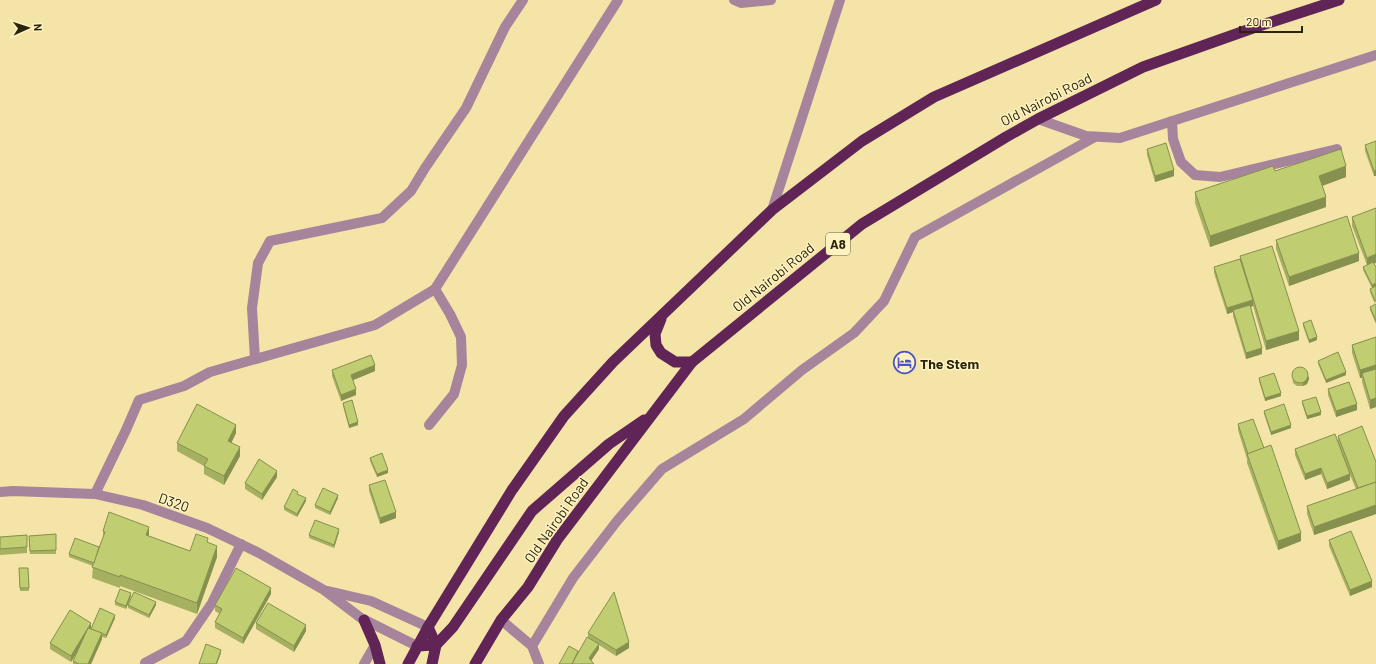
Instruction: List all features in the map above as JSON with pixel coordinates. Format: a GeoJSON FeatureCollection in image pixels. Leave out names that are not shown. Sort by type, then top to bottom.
{"type":"FeatureCollection","features":[{"type":"Feature","properties":{"kind":"highway"},"geometry":{"type":"LineString","coordinates":[[408,664],[428,627],[512,490],[564,416],[613,362],[772,210],[862,141],[934,97],[1156,0]]}},
{"type":"Feature","properties":{"kind":"highway","name":"Old Nairobi Road"},"geometry":{"type":"LineString","coordinates":[[475,664],[501,620],[528,587],[557,540],[692,362],[862,224],[1038,119],[1142,67],[1339,0]]}},
{"type":"Feature","properties":{"kind":"highway"},"geometry":{"type":"LineString","coordinates":[[662,316],[655,334],[656,346],[661,353],[675,362],[692,362]]}},
{"type":"Feature","properties":{"kind":"highway"},"geometry":{"type":"LineString","coordinates":[[432,664],[436,645],[453,627],[532,511],[609,444],[651,415]]}},
{"type":"Feature","properties":{"kind":"highway"},"geometry":{"type":"LineString","coordinates":[[364,620],[375,644],[380,664]]}},
{"type":"Feature","properties":{"kind":"highway"},"geometry":{"type":"LineString","coordinates":[[428,627],[436,645]]}},
{"type":"Feature","properties":{"kind":"highway"},"geometry":{"type":"LineString","coordinates":[[418,646],[436,645]]}},
{"type":"Feature","properties":{"kind":"street"},"geometry":{"type":"LineString","coordinates":[[255,359],[252,308],[258,264],[270,241],[382,218],[411,191],[466,108],[506,27],[523,0]]}},
{"type":"Feature","properties":{"kind":"street"},"geometry":{"type":"LineString","coordinates":[[95,494],[139,400],[184,386],[210,372],[375,325],[435,289],[618,0]]}},
{"type":"Feature","properties":{"kind":"street"},"geometry":{"type":"LineString","coordinates":[[734,0],[741,3],[771,0]]}},
{"type":"Feature","properties":{"kind":"street"},"geometry":{"type":"LineString","coordinates":[[772,210],[840,0]]}},
{"type":"Feature","properties":{"kind":"street"},"geometry":{"type":"LineString","coordinates":[[1038,119],[1086,136],[1120,138],[1376,55]]}},
{"type":"Feature","properties":{"kind":"street"},"geometry":{"type":"LineString","coordinates":[[1172,121],[1173,139],[1181,162],[1196,175],[1220,177],[1337,149]]}},
{"type":"Feature","properties":{"kind":"street"},"geometry":{"type":"LineString","coordinates":[[532,646],[573,578],[617,521],[662,469],[744,419],[802,370],[854,333],[884,301],[915,237],[1095,136]]}},
{"type":"Feature","properties":{"kind":"street"},"geometry":{"type":"LineString","coordinates":[[429,425],[454,394],[462,365],[461,337],[450,314],[435,289]]}},
{"type":"Feature","properties":{"kind":"street","name":"D320"},"geometry":{"type":"LineString","coordinates":[[0,492],[95,494],[143,506],[207,528],[259,553],[324,590],[364,620],[418,646]]}},
{"type":"Feature","properties":{"kind":"street"},"geometry":{"type":"LineString","coordinates":[[145,663],[186,641],[212,603],[241,544]]}},
{"type":"Feature","properties":{"kind":"street","name":"D320"},"geometry":{"type":"LineString","coordinates":[[324,590],[371,601],[428,627]]}},
{"type":"Feature","properties":{"kind":"street"},"geometry":{"type":"LineString","coordinates":[[501,620],[532,646],[538,664]]}},
{"type":"Feature","properties":{"kind":"street"},"geometry":{"type":"LineString","coordinates":[[364,664],[375,644]]}},
{"type":"Feature","properties":{"kind":"building"},"geometry":{"type":"Polygon","coordinates":[[[1376,141],[1376,170],[1374,171],[1365,145],[1376,141]]]}},
{"type":"Feature","properties":{"kind":"building"},"geometry":{"type":"Polygon","coordinates":[[[1166,143],[1174,170],[1155,176],[1147,149],[1166,143]]]}},
{"type":"Feature","properties":{"kind":"building"},"geometry":{"type":"Polygon","coordinates":[[[1341,149],[1346,166],[1319,176],[1326,197],[1210,236],[1195,192],[1273,166],[1275,171],[1341,149]]]}},
{"type":"Feature","properties":{"kind":"building"},"geometry":{"type":"Polygon","coordinates":[[[1376,208],[1376,254],[1367,258],[1352,217],[1376,208]]]}},
{"type":"Feature","properties":{"kind":"building"},"geometry":{"type":"Polygon","coordinates":[[[1347,216],[1359,253],[1289,277],[1276,240],[1347,216]]]}},
{"type":"Feature","properties":{"kind":"building"},"geometry":{"type":"Polygon","coordinates":[[[1272,246],[1299,331],[1266,341],[1240,256],[1272,246]]]}},
{"type":"Feature","properties":{"kind":"building"},"geometry":{"type":"Polygon","coordinates":[[[1240,259],[1253,300],[1227,308],[1214,267],[1240,259]]]}},
{"type":"Feature","properties":{"kind":"building"},"geometry":{"type":"Polygon","coordinates":[[[1373,262],[1376,267],[1376,283],[1372,285],[1363,267],[1373,262]]]}},
{"type":"Feature","properties":{"kind":"building"},"geometry":{"type":"Polygon","coordinates":[[[1376,286],[1376,301],[1375,301],[1370,289],[1376,286]]]}},
{"type":"Feature","properties":{"kind":"building"},"geometry":{"type":"Polygon","coordinates":[[[1376,304],[1376,321],[1370,307],[1376,304]]]}},
{"type":"Feature","properties":{"kind":"building"},"geometry":{"type":"Polygon","coordinates":[[[1250,305],[1262,348],[1246,353],[1233,310],[1250,305]]]}},
{"type":"Feature","properties":{"kind":"building"},"geometry":{"type":"Polygon","coordinates":[[[1311,320],[1317,337],[1309,340],[1303,323],[1311,320]]]}},
{"type":"Feature","properties":{"kind":"building"},"geometry":{"type":"Polygon","coordinates":[[[1376,337],[1376,365],[1360,370],[1352,345],[1376,337]]]}},
{"type":"Feature","properties":{"kind":"building"},"geometry":{"type":"Polygon","coordinates":[[[1338,352],[1346,372],[1326,380],[1318,361],[1338,352]]]}},
{"type":"Feature","properties":{"kind":"building"},"geometry":{"type":"Polygon","coordinates":[[[371,355],[375,365],[351,375],[356,389],[341,395],[332,370],[371,355]]]}},
{"type":"Feature","properties":{"kind":"building"},"geometry":{"type":"Polygon","coordinates":[[[1300,367],[1306,369],[1308,375],[1306,381],[1300,383],[1294,381],[1292,375],[1294,369],[1300,367]]]}},
{"type":"Feature","properties":{"kind":"building"},"geometry":{"type":"Polygon","coordinates":[[[1376,369],[1376,398],[1370,400],[1362,373],[1376,369]]]}},
{"type":"Feature","properties":{"kind":"building"},"geometry":{"type":"Polygon","coordinates":[[[1274,373],[1281,393],[1265,398],[1259,378],[1274,373]]]}},
{"type":"Feature","properties":{"kind":"building"},"geometry":{"type":"Polygon","coordinates":[[[1349,382],[1357,404],[1336,411],[1328,389],[1349,382]]]}},
{"type":"Feature","properties":{"kind":"building"},"geometry":{"type":"Polygon","coordinates":[[[1316,397],[1321,412],[1307,416],[1302,401],[1316,397]]]}},
{"type":"Feature","properties":{"kind":"building"},"geometry":{"type":"Polygon","coordinates":[[[352,400],[358,422],[349,425],[343,403],[352,400]]]}},
{"type":"Feature","properties":{"kind":"building"},"geometry":{"type":"Polygon","coordinates":[[[197,404],[236,425],[228,441],[240,447],[224,476],[204,466],[208,459],[177,443],[197,404]]]}},
{"type":"Feature","properties":{"kind":"building"},"geometry":{"type":"Polygon","coordinates":[[[1284,404],[1291,425],[1271,432],[1264,411],[1284,404]]]}},
{"type":"Feature","properties":{"kind":"building"},"geometry":{"type":"Polygon","coordinates":[[[1253,419],[1264,448],[1248,454],[1238,424],[1253,419]]]}},
{"type":"Feature","properties":{"kind":"building"},"geometry":{"type":"Polygon","coordinates":[[[1362,426],[1376,462],[1376,482],[1358,488],[1338,436],[1362,426]]]}},
{"type":"Feature","properties":{"kind":"building"},"geometry":{"type":"Polygon","coordinates":[[[1335,434],[1350,474],[1327,483],[1321,468],[1305,474],[1295,449],[1335,434]]]}},
{"type":"Feature","properties":{"kind":"building"},"geometry":{"type":"Polygon","coordinates":[[[1271,445],[1301,533],[1278,541],[1247,454],[1271,445]]]}},
{"type":"Feature","properties":{"kind":"building"},"geometry":{"type":"Polygon","coordinates":[[[382,453],[388,470],[377,474],[370,458],[382,453]]]}},
{"type":"Feature","properties":{"kind":"building"},"geometry":{"type":"Polygon","coordinates":[[[259,459],[277,471],[262,494],[245,483],[259,459]]]}},
{"type":"Feature","properties":{"kind":"building"},"geometry":{"type":"Polygon","coordinates":[[[385,480],[396,512],[380,518],[369,485],[385,480]]]}},
{"type":"Feature","properties":{"kind":"building"},"geometry":{"type":"Polygon","coordinates":[[[1376,482],[1376,505],[1314,527],[1307,506],[1376,482]]]}},
{"type":"Feature","properties":{"kind":"building"},"geometry":{"type":"Polygon","coordinates":[[[323,488],[338,495],[330,512],[315,505],[323,488]]]}},
{"type":"Feature","properties":{"kind":"building"},"geometry":{"type":"Polygon","coordinates":[[[293,489],[298,492],[297,494],[306,498],[297,514],[284,507],[293,489]]]}},
{"type":"Feature","properties":{"kind":"building"},"geometry":{"type":"Polygon","coordinates":[[[109,512],[149,527],[146,535],[190,551],[196,534],[208,538],[207,542],[217,546],[197,603],[120,575],[120,577],[92,567],[105,532],[103,531],[109,512]]]}},
{"type":"Feature","properties":{"kind":"building"},"geometry":{"type":"Polygon","coordinates":[[[315,520],[339,529],[334,545],[309,535],[315,520]]]}},
{"type":"Feature","properties":{"kind":"building"},"geometry":{"type":"Polygon","coordinates":[[[1351,531],[1372,581],[1350,590],[1329,540],[1351,531]]]}},
{"type":"Feature","properties":{"kind":"building"},"geometry":{"type":"Polygon","coordinates":[[[56,534],[56,550],[30,551],[29,536],[56,534]]]}},
{"type":"Feature","properties":{"kind":"building"},"geometry":{"type":"Polygon","coordinates":[[[27,535],[27,547],[0,549],[0,537],[27,535]]]}},
{"type":"Feature","properties":{"kind":"building"},"geometry":{"type":"Polygon","coordinates":[[[75,538],[99,547],[94,563],[69,554],[75,538]]]}},
{"type":"Feature","properties":{"kind":"building"},"geometry":{"type":"Polygon","coordinates":[[[19,568],[28,568],[29,588],[20,588],[19,568]]]}},
{"type":"Feature","properties":{"kind":"building"},"geometry":{"type":"Polygon","coordinates":[[[236,568],[271,588],[243,638],[215,622],[222,609],[215,605],[236,568]]]}},
{"type":"Feature","properties":{"kind":"building"},"geometry":{"type":"Polygon","coordinates":[[[120,589],[131,593],[126,606],[115,602],[120,589]]]}},
{"type":"Feature","properties":{"kind":"building"},"geometry":{"type":"Polygon","coordinates":[[[134,592],[156,602],[149,615],[128,605],[134,592]]]}},
{"type":"Feature","properties":{"kind":"building"},"geometry":{"type":"Polygon","coordinates":[[[614,592],[629,642],[616,650],[588,633],[614,592]]]}},
{"type":"Feature","properties":{"kind":"building"},"geometry":{"type":"Polygon","coordinates":[[[268,603],[306,625],[294,646],[256,623],[268,603]]]}},
{"type":"Feature","properties":{"kind":"building"},"geometry":{"type":"Polygon","coordinates":[[[100,608],[115,615],[106,635],[91,629],[100,608]]]}},
{"type":"Feature","properties":{"kind":"building"},"geometry":{"type":"Polygon","coordinates":[[[70,610],[91,623],[71,656],[50,643],[70,610]]]}},
{"type":"Feature","properties":{"kind":"building"},"geometry":{"type":"Polygon","coordinates":[[[88,628],[102,633],[88,664],[79,664],[73,661],[88,628]]]}},
{"type":"Feature","properties":{"kind":"building"},"geometry":{"type":"Polygon","coordinates":[[[587,637],[599,644],[589,658],[594,664],[572,664],[587,637]]]}},
{"type":"Feature","properties":{"kind":"building"},"geometry":{"type":"Polygon","coordinates":[[[206,644],[221,650],[216,664],[199,664],[206,644]]]}},
{"type":"Feature","properties":{"kind":"building"},"geometry":{"type":"Polygon","coordinates":[[[569,646],[578,651],[572,664],[559,664],[569,646]]]}},
{"type":"Feature","properties":{"kind":"place","name":"The Stem"},"geometry":{"type":"Point","coordinates":[905,363]}}]}
